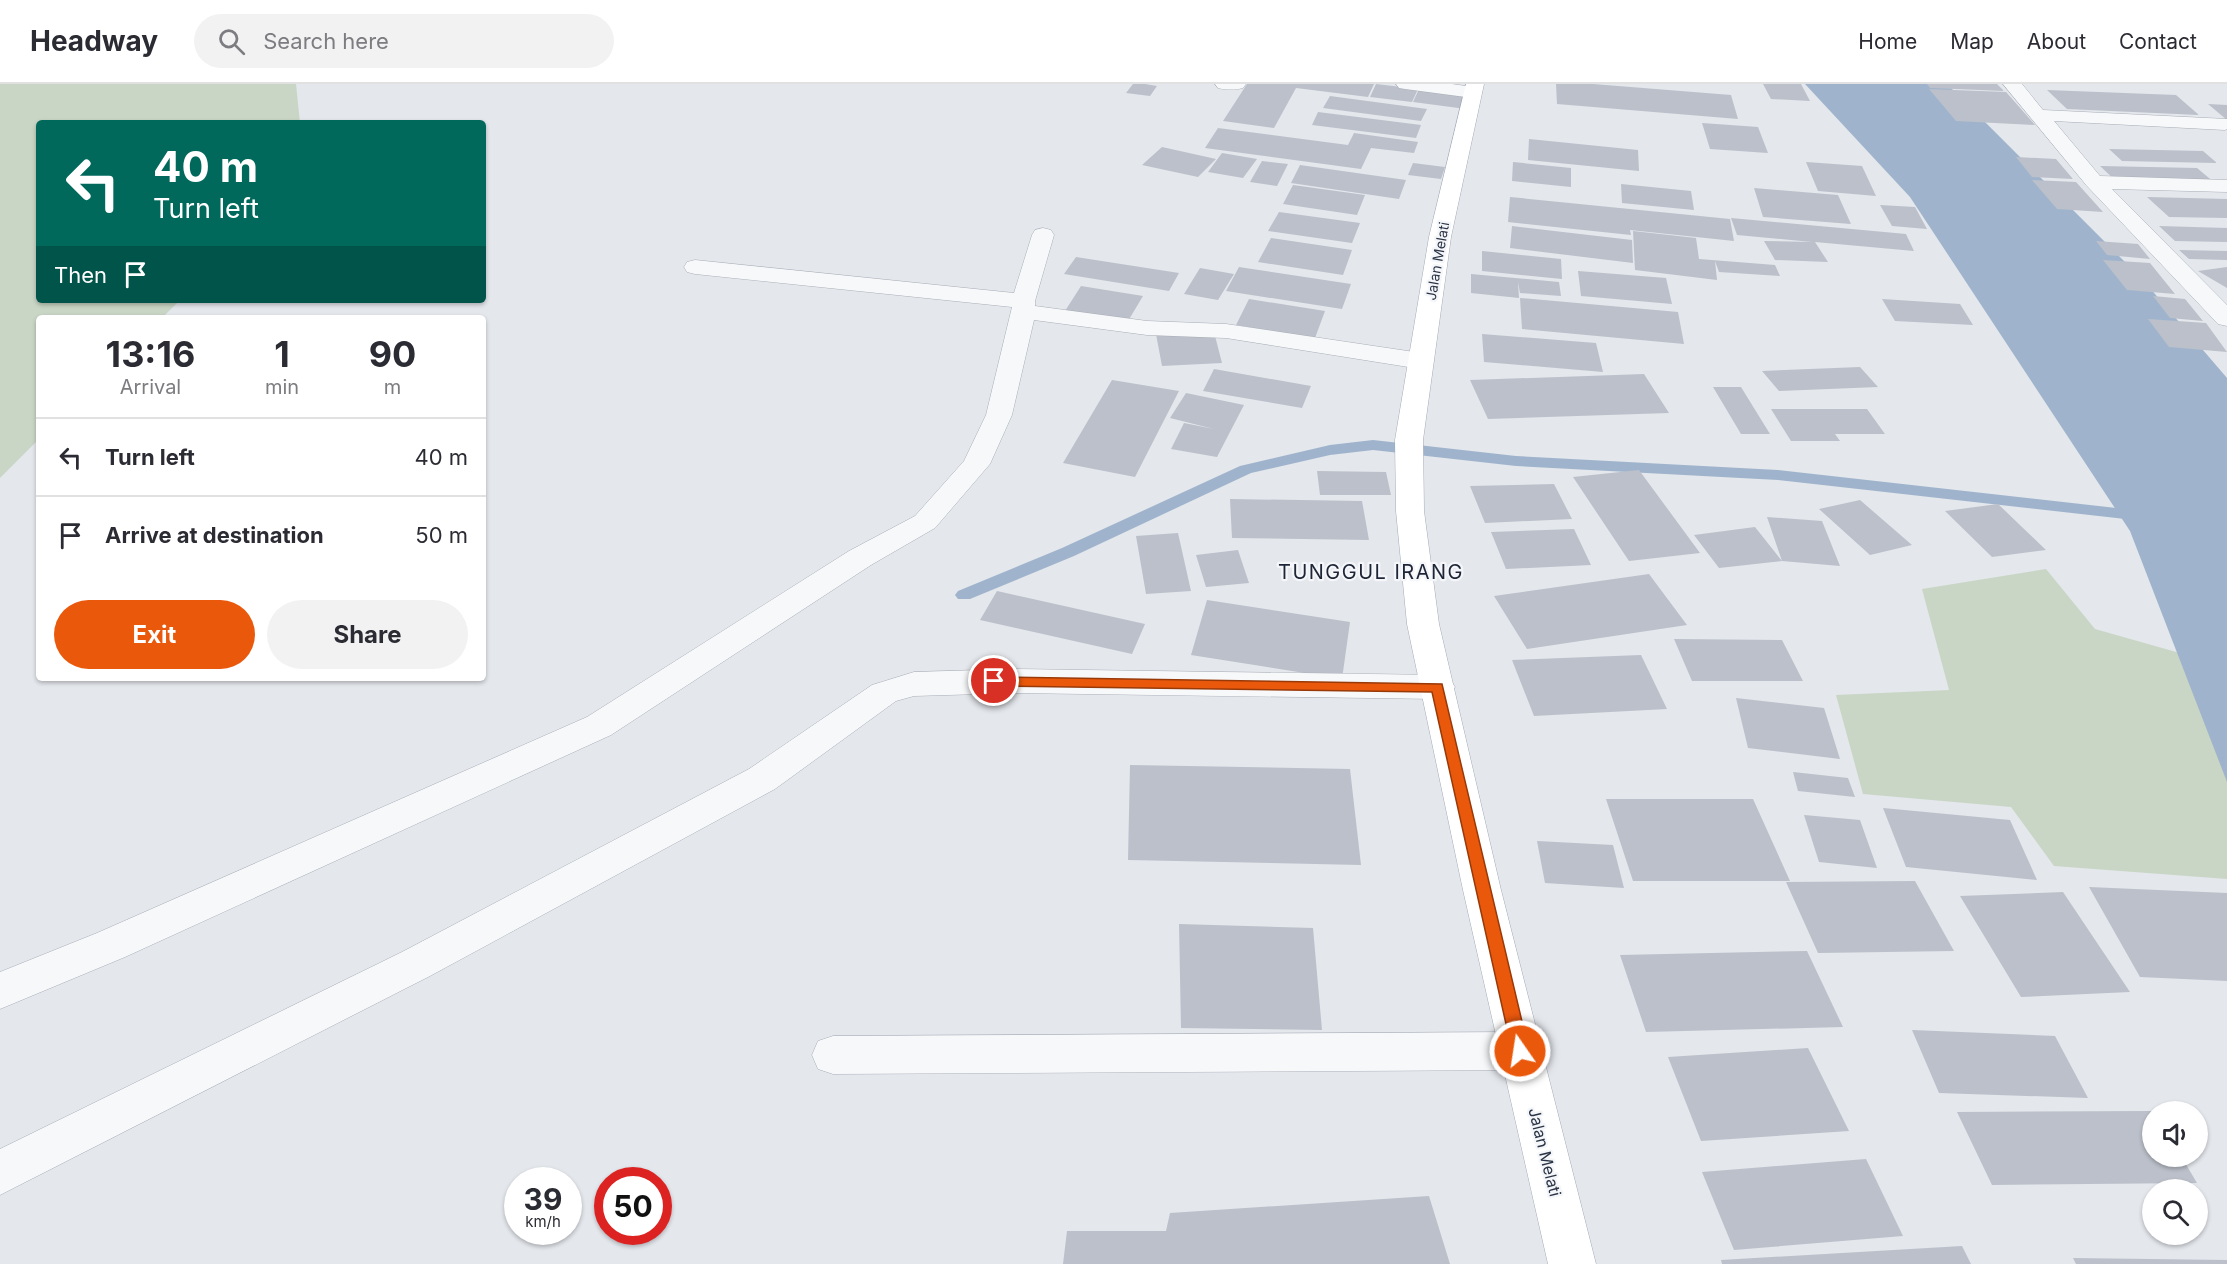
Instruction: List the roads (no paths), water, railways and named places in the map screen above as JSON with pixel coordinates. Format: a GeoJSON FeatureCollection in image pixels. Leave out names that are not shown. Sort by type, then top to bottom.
{"type":"FeatureCollection","features":[{"type":"Feature","properties":{"kind":"main road","name":"Jalan Melati"},"geometry":{"type":"LineString","coordinates":[[1474,88],[1440,237],[1409,440],[1410,511],[1423,624],[1520,1051],[1572,1264]]}},
{"type":"Feature","properties":{"kind":"street"},"geometry":{"type":"LineString","coordinates":[[1224,84],[1237,84]]}},
{"type":"Feature","properties":{"kind":"street"},"geometry":{"type":"LineString","coordinates":[[1405,84],[1474,88]]}},
{"type":"Feature","properties":{"kind":"street"},"geometry":{"type":"LineString","coordinates":[[2012,84],[2094,182],[2217,297],[2227,319]]}},
{"type":"Feature","properties":{"kind":"street"},"geometry":{"type":"LineString","coordinates":[[2038,115],[2225,124]]}},
{"type":"Feature","properties":{"kind":"street"},"geometry":{"type":"LineString","coordinates":[[2094,182],[2227,186]]}},
{"type":"Feature","properties":{"kind":"street"},"geometry":{"type":"LineString","coordinates":[[0,990],[111,945],[599,726],[860,558],[925,522],[976,464],[999,415],[1023,307],[1043,236]]}},
{"type":"Feature","properties":{"kind":"street"},"geometry":{"type":"LineString","coordinates":[[695,267],[1023,307],[1147,328],[1226,331],[1421,361]]}},
{"type":"Feature","properties":{"kind":"street"},"geometry":{"type":"LineString","coordinates":[[0,1173],[416,964],[762,779],[884,693],[914,684],[1014,681],[1438,687]]}},
{"type":"Feature","properties":{"kind":"street"},"geometry":{"type":"LineString","coordinates":[[833,1055],[1520,1051]]}},
{"type":"Feature","properties":{"kind":"water"},"geometry":{"type":"Polygon","coordinates":[[[1805,84],[1947,84],[2143,280],[2227,378],[2227,782],[2130,531],[1910,197],[1805,84]]]}},
{"type":"Feature","properties":{"kind":"waterway"},"geometry":{"type":"LineString","coordinates":[[964,595],[1068,552],[1246,469],[1330,450],[1373,445],[1516,461],[1778,475],[2143,516]]}},
{"type":"Feature","properties":{"kind":"district","name":"TUNGGUL IRANG"},"geometry":{"type":"Point","coordinates":[1371,572]}}]}
